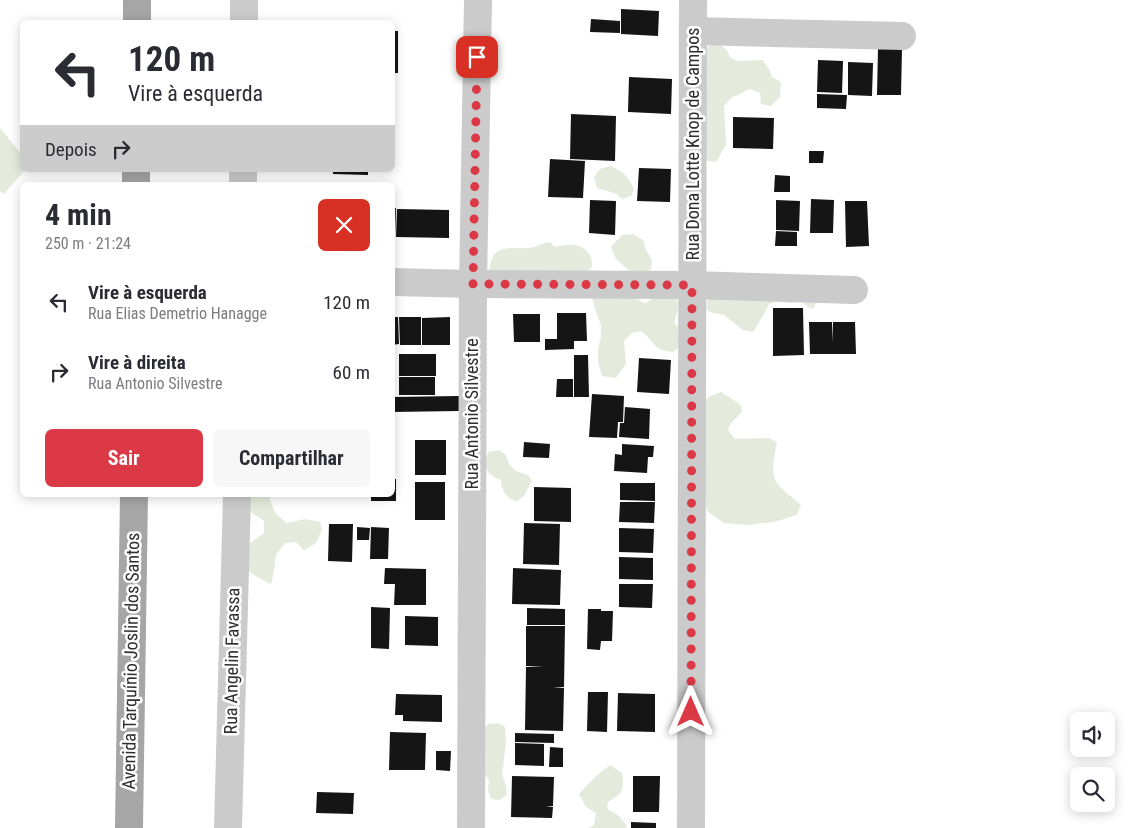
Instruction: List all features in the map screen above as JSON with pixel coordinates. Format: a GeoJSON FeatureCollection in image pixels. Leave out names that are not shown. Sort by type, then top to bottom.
{"type":"FeatureCollection","features":[{"type":"Feature","properties":{"kind":"main road"},"geometry":{"type":"LineString","coordinates":[[137,0],[137,20]]}},
{"type":"Feature","properties":{"kind":"main road","name":"Avenida Tarquínio Joslin dos Santos"},"geometry":{"type":"LineString","coordinates":[[129,828],[134,497]]}},
{"type":"Feature","properties":{"kind":"street"},"geometry":{"type":"LineString","coordinates":[[244,0],[244,20]]}},
{"type":"Feature","properties":{"kind":"street","name":"Rua Antonio Silvestre"},"geometry":{"type":"LineString","coordinates":[[471,828],[473,284],[478,0]]}},
{"type":"Feature","properties":{"kind":"street","name":"Rua Dona Lotte Knop de Campos"},"geometry":{"type":"LineString","coordinates":[[691,828],[693,0]]}},
{"type":"Feature","properties":{"kind":"street"},"geometry":{"type":"LineString","coordinates":[[693,31],[902,36]]}},
{"type":"Feature","properties":{"kind":"street"},"geometry":{"type":"LineString","coordinates":[[395,282],[692,285],[854,290]]}},
{"type":"Feature","properties":{"kind":"street","name":"Rua Angelin Favassa"},"geometry":{"type":"LineString","coordinates":[[228,828],[237,497]]}},
{"type":"Feature","properties":{"kind":"green space"},"geometry":{"type":"Polygon","coordinates":[[[716,43],[726,49],[731,58],[738,61],[763,60],[772,77],[781,82],[780,97],[771,106],[761,104],[760,93],[750,89],[731,98],[724,106],[726,145],[716,162],[701,160],[704,49],[716,43]]]}},
{"type":"Feature","properties":{"kind":"green space"},"geometry":{"type":"Polygon","coordinates":[[[0,128],[20,153],[20,172],[23,172],[4,194],[0,191],[0,128]]]}},
{"type":"Feature","properties":{"kind":"green space"},"geometry":{"type":"Polygon","coordinates":[[[610,166],[621,172],[630,181],[634,189],[631,196],[622,199],[617,194],[597,188],[594,177],[600,169],[610,166]]]}},
{"type":"Feature","properties":{"kind":"green space"},"geometry":{"type":"Polygon","coordinates":[[[633,234],[643,240],[652,260],[651,270],[644,273],[633,274],[616,259],[611,247],[622,235],[633,234]]]}},
{"type":"Feature","properties":{"kind":"green space"},"geometry":{"type":"Polygon","coordinates":[[[550,242],[555,247],[574,245],[583,248],[591,256],[592,267],[584,276],[489,273],[496,252],[506,248],[530,248],[550,242]]]}},
{"type":"Feature","properties":{"kind":"green space"},"geometry":{"type":"Polygon","coordinates":[[[627,294],[645,303],[656,297],[677,297],[678,309],[674,322],[680,331],[681,346],[673,352],[666,351],[658,347],[641,331],[632,333],[624,341],[626,364],[616,378],[602,376],[598,362],[601,325],[592,297],[627,294]]]}},
{"type":"Feature","properties":{"kind":"green space"},"geometry":{"type":"Polygon","coordinates":[[[709,295],[813,295],[815,307],[811,309],[800,301],[791,303],[777,301],[769,304],[753,332],[743,330],[724,315],[709,312],[706,307],[709,295]]]}},
{"type":"Feature","properties":{"kind":"green space"},"geometry":{"type":"Polygon","coordinates":[[[721,392],[741,405],[742,412],[731,423],[728,430],[735,439],[768,438],[777,442],[773,473],[784,491],[801,505],[797,515],[774,522],[747,525],[724,523],[708,512],[701,492],[699,416],[708,397],[721,392]]]}},
{"type":"Feature","properties":{"kind":"green space"},"geometry":{"type":"Polygon","coordinates":[[[499,450],[506,455],[509,464],[516,471],[528,475],[532,481],[524,496],[516,502],[505,493],[501,480],[491,475],[486,468],[484,460],[489,452],[499,450]]]}},
{"type":"Feature","properties":{"kind":"green space"},"geometry":{"type":"Polygon","coordinates":[[[250,497],[269,497],[276,514],[287,523],[305,519],[320,522],[322,530],[316,543],[304,550],[296,542],[285,543],[276,555],[271,584],[250,572],[241,557],[240,550],[264,533],[264,521],[249,511],[250,497]]]}},
{"type":"Feature","properties":{"kind":"green space"},"geometry":{"type":"Polygon","coordinates":[[[498,723],[505,727],[506,743],[502,775],[507,795],[499,800],[491,799],[488,791],[489,780],[483,772],[480,736],[488,724],[498,723]]]}},
{"type":"Feature","properties":{"kind":"green space"},"geometry":{"type":"Polygon","coordinates":[[[610,765],[622,773],[623,787],[617,796],[608,802],[607,809],[618,815],[627,826],[626,828],[589,828],[594,825],[596,813],[586,807],[579,794],[596,776],[610,765]]]}},
{"type":"Feature","properties":{"kind":"building"},"geometry":{"type":"Polygon","coordinates":[[[621,9],[659,11],[658,36],[621,34],[621,9]]]}},
{"type":"Feature","properties":{"kind":"building"},"geometry":{"type":"Polygon","coordinates":[[[591,19],[620,21],[620,33],[590,32],[591,19]]]}},
{"type":"Feature","properties":{"kind":"building"},"geometry":{"type":"Polygon","coordinates":[[[395,31],[398,31],[398,73],[395,73],[395,31]]]}},
{"type":"Feature","properties":{"kind":"building"},"geometry":{"type":"Polygon","coordinates":[[[878,48],[902,49],[901,95],[877,95],[878,48]]]}},
{"type":"Feature","properties":{"kind":"building"},"geometry":{"type":"Polygon","coordinates":[[[818,60],[843,61],[842,93],[817,92],[818,60]]]}},
{"type":"Feature","properties":{"kind":"building"},"geometry":{"type":"Polygon","coordinates":[[[848,62],[873,63],[872,96],[848,95],[848,62]]]}},
{"type":"Feature","properties":{"kind":"building"},"geometry":{"type":"Polygon","coordinates":[[[629,77],[672,79],[671,114],[628,112],[629,77]]]}},
{"type":"Feature","properties":{"kind":"building"},"geometry":{"type":"Polygon","coordinates":[[[817,94],[847,95],[846,109],[817,108],[817,94]]]}},
{"type":"Feature","properties":{"kind":"building"},"geometry":{"type":"Polygon","coordinates":[[[571,114],[616,116],[615,161],[570,159],[571,114]]]}},
{"type":"Feature","properties":{"kind":"building"},"geometry":{"type":"Polygon","coordinates":[[[733,117],[774,118],[773,149],[733,148],[733,117]]]}},
{"type":"Feature","properties":{"kind":"building"},"geometry":{"type":"Polygon","coordinates":[[[809,151],[824,151],[823,163],[809,163],[809,151]]]}},
{"type":"Feature","properties":{"kind":"building"},"geometry":{"type":"Polygon","coordinates":[[[550,159],[585,161],[583,198],[548,197],[550,159]]]}},
{"type":"Feature","properties":{"kind":"building"},"geometry":{"type":"Polygon","coordinates":[[[639,168],[671,169],[670,202],[637,201],[639,168]]]}},
{"type":"Feature","properties":{"kind":"building"},"geometry":{"type":"Polygon","coordinates":[[[333,172],[368,172],[368,175],[333,174],[333,172]]]}},
{"type":"Feature","properties":{"kind":"building"},"geometry":{"type":"Polygon","coordinates":[[[775,175],[790,176],[790,192],[774,192],[775,175]]]}},
{"type":"Feature","properties":{"kind":"building"},"geometry":{"type":"Polygon","coordinates":[[[811,199],[834,200],[833,233],[810,233],[811,199]]]}},
{"type":"Feature","properties":{"kind":"building"},"geometry":{"type":"Polygon","coordinates":[[[590,200],[616,201],[615,235],[589,233],[590,200]]]}},
{"type":"Feature","properties":{"kind":"building"},"geometry":{"type":"Polygon","coordinates":[[[776,200],[800,201],[799,231],[776,230],[776,200]]]}},
{"type":"Feature","properties":{"kind":"building"},"geometry":{"type":"Polygon","coordinates":[[[845,201],[867,201],[869,246],[846,247],[845,201]]]}},
{"type":"Feature","properties":{"kind":"building"},"geometry":{"type":"Polygon","coordinates":[[[397,209],[449,210],[449,238],[396,237],[397,209]]]}},
{"type":"Feature","properties":{"kind":"building"},"geometry":{"type":"Polygon","coordinates":[[[776,231],[797,232],[797,246],[775,246],[776,231]]]}},
{"type":"Feature","properties":{"kind":"building"},"geometry":{"type":"Polygon","coordinates":[[[773,308],[803,308],[804,355],[773,356],[773,308]]]}},
{"type":"Feature","properties":{"kind":"building"},"geometry":{"type":"Polygon","coordinates":[[[557,313],[586,313],[587,341],[574,341],[574,349],[545,350],[545,339],[557,339],[557,313]]]}},
{"type":"Feature","properties":{"kind":"building"},"geometry":{"type":"Polygon","coordinates":[[[513,314],[540,314],[540,342],[514,342],[513,314]]]}},
{"type":"Feature","properties":{"kind":"building"},"geometry":{"type":"Polygon","coordinates":[[[395,317],[398,317],[399,344],[395,345],[395,317]]]}},
{"type":"Feature","properties":{"kind":"building"},"geometry":{"type":"Polygon","coordinates":[[[399,317],[421,317],[421,345],[400,345],[399,317]]]}},
{"type":"Feature","properties":{"kind":"building"},"geometry":{"type":"Polygon","coordinates":[[[450,317],[450,345],[422,345],[422,318],[450,317]]]}},
{"type":"Feature","properties":{"kind":"building"},"geometry":{"type":"Polygon","coordinates":[[[809,322],[832,322],[832,342],[833,322],[855,322],[856,354],[810,354],[809,322]]]}},
{"type":"Feature","properties":{"kind":"building"},"geometry":{"type":"Polygon","coordinates":[[[399,354],[436,354],[436,376],[399,376],[399,354]]]}},
{"type":"Feature","properties":{"kind":"building"},"geometry":{"type":"Polygon","coordinates":[[[574,355],[588,355],[589,397],[574,397],[574,355]]]}},
{"type":"Feature","properties":{"kind":"building"},"geometry":{"type":"Polygon","coordinates":[[[639,358],[671,360],[669,394],[637,392],[639,358]]]}},
{"type":"Feature","properties":{"kind":"building"},"geometry":{"type":"Polygon","coordinates":[[[399,377],[435,377],[435,395],[399,395],[399,377]]]}},
{"type":"Feature","properties":{"kind":"building"},"geometry":{"type":"Polygon","coordinates":[[[557,379],[573,379],[573,397],[556,397],[557,379]]]}},
{"type":"Feature","properties":{"kind":"building"},"geometry":{"type":"Polygon","coordinates":[[[592,394],[624,396],[623,422],[618,422],[617,438],[589,437],[592,394]]]}},
{"type":"Feature","properties":{"kind":"building"},"geometry":{"type":"Polygon","coordinates":[[[459,396],[459,411],[395,412],[395,397],[459,396]]]}},
{"type":"Feature","properties":{"kind":"building"},"geometry":{"type":"Polygon","coordinates":[[[625,407],[650,409],[649,439],[619,437],[620,423],[624,423],[625,407]]]}},
{"type":"Feature","properties":{"kind":"building"},"geometry":{"type":"Polygon","coordinates":[[[415,440],[446,440],[446,475],[415,475],[415,440]]]}},
{"type":"Feature","properties":{"kind":"building"},"geometry":{"type":"Polygon","coordinates":[[[524,442],[550,444],[549,458],[523,457],[524,442]]]}},
{"type":"Feature","properties":{"kind":"building"},"geometry":{"type":"Polygon","coordinates":[[[622,444],[654,446],[653,457],[648,457],[647,473],[614,471],[615,454],[622,455],[622,444]]]}},
{"type":"Feature","properties":{"kind":"building"},"geometry":{"type":"Polygon","coordinates":[[[396,479],[396,501],[371,501],[371,497],[395,497],[396,479]]]}},
{"type":"Feature","properties":{"kind":"building"},"geometry":{"type":"Polygon","coordinates":[[[415,482],[445,482],[445,520],[415,520],[415,482]]]}},
{"type":"Feature","properties":{"kind":"building"},"geometry":{"type":"Polygon","coordinates":[[[620,483],[655,483],[655,501],[620,500],[620,483]]]}},
{"type":"Feature","properties":{"kind":"building"},"geometry":{"type":"Polygon","coordinates":[[[534,487],[571,488],[571,522],[534,521],[534,487]]]}},
{"type":"Feature","properties":{"kind":"building"},"geometry":{"type":"Polygon","coordinates":[[[620,502],[655,502],[654,523],[619,522],[620,502]]]}},
{"type":"Feature","properties":{"kind":"building"},"geometry":{"type":"Polygon","coordinates":[[[524,523],[560,524],[559,565],[523,564],[524,523]]]}},
{"type":"Feature","properties":{"kind":"building"},"geometry":{"type":"Polygon","coordinates":[[[329,524],[353,524],[352,562],[328,561],[329,524]]]}},
{"type":"Feature","properties":{"kind":"building"},"geometry":{"type":"Polygon","coordinates":[[[357,527],[370,528],[369,540],[357,540],[357,527]]]}},
{"type":"Feature","properties":{"kind":"building"},"geometry":{"type":"Polygon","coordinates":[[[371,527],[389,528],[388,559],[370,559],[371,527]]]}},
{"type":"Feature","properties":{"kind":"building"},"geometry":{"type":"Polygon","coordinates":[[[619,528],[654,529],[653,553],[619,552],[619,528]]]}},
{"type":"Feature","properties":{"kind":"building"},"geometry":{"type":"Polygon","coordinates":[[[619,557],[653,558],[653,580],[619,579],[619,557]]]}},
{"type":"Feature","properties":{"kind":"building"},"geometry":{"type":"Polygon","coordinates":[[[385,568],[426,569],[426,605],[394,605],[395,584],[384,584],[385,568]]]}},
{"type":"Feature","properties":{"kind":"building"},"geometry":{"type":"Polygon","coordinates":[[[513,568],[561,570],[560,605],[512,604],[513,568]]]}},
{"type":"Feature","properties":{"kind":"building"},"geometry":{"type":"Polygon","coordinates":[[[619,584],[653,584],[652,608],[619,607],[619,584]]]}},
{"type":"Feature","properties":{"kind":"building"},"geometry":{"type":"Polygon","coordinates":[[[371,607],[390,608],[389,649],[371,648],[371,607]]]}},
{"type":"Feature","properties":{"kind":"building"},"geometry":{"type":"Polygon","coordinates":[[[527,608],[565,609],[565,625],[527,625],[527,608]]]}},
{"type":"Feature","properties":{"kind":"building"},"geometry":{"type":"Polygon","coordinates":[[[588,609],[613,611],[612,641],[601,641],[600,650],[587,649],[588,609]]]}},
{"type":"Feature","properties":{"kind":"building"},"geometry":{"type":"Polygon","coordinates":[[[405,616],[438,617],[438,646],[405,645],[405,616]]]}},
{"type":"Feature","properties":{"kind":"building"},"geometry":{"type":"Polygon","coordinates":[[[526,626],[565,626],[564,687],[553,688],[564,688],[563,731],[525,730],[526,667],[543,667],[526,666],[526,626]]]}},
{"type":"Feature","properties":{"kind":"building"},"geometry":{"type":"Polygon","coordinates":[[[588,692],[608,692],[607,732],[587,731],[588,692]]]}},
{"type":"Feature","properties":{"kind":"building"},"geometry":{"type":"Polygon","coordinates":[[[618,693],[655,694],[655,732],[617,731],[618,693]]]}},
{"type":"Feature","properties":{"kind":"building"},"geometry":{"type":"Polygon","coordinates":[[[396,694],[442,695],[442,722],[403,721],[403,715],[395,715],[396,694]]]}},
{"type":"Feature","properties":{"kind":"building"},"geometry":{"type":"Polygon","coordinates":[[[390,732],[426,733],[425,770],[389,770],[390,732]]]}},
{"type":"Feature","properties":{"kind":"building"},"geometry":{"type":"Polygon","coordinates":[[[515,733],[554,734],[554,743],[515,742],[515,733]]]}},
{"type":"Feature","properties":{"kind":"building"},"geometry":{"type":"Polygon","coordinates":[[[515,743],[544,744],[544,766],[515,765],[515,743]]]}},
{"type":"Feature","properties":{"kind":"building"},"geometry":{"type":"Polygon","coordinates":[[[550,747],[563,748],[563,767],[549,767],[550,747]]]}},
{"type":"Feature","properties":{"kind":"building"},"geometry":{"type":"Polygon","coordinates":[[[436,751],[451,751],[450,771],[436,770],[436,751]]]}},
{"type":"Feature","properties":{"kind":"building"},"geometry":{"type":"Polygon","coordinates":[[[512,776],[554,777],[553,806],[546,806],[553,807],[552,818],[511,817],[512,776]]]}},
{"type":"Feature","properties":{"kind":"building"},"geometry":{"type":"Polygon","coordinates":[[[633,776],[660,776],[659,812],[633,812],[633,776]]]}},
{"type":"Feature","properties":{"kind":"building"},"geometry":{"type":"Polygon","coordinates":[[[317,792],[354,793],[353,814],[316,813],[317,792]]]}},
{"type":"Feature","properties":{"kind":"building"},"geometry":{"type":"Polygon","coordinates":[[[631,822],[656,823],[656,828],[631,828],[631,822]]]}},
{"type":"Feature","properties":{"kind":"route"},"geometry":{"type":"LineString","coordinates":[[477,57],[473,284],[692,285],[691,712]]}}]}
